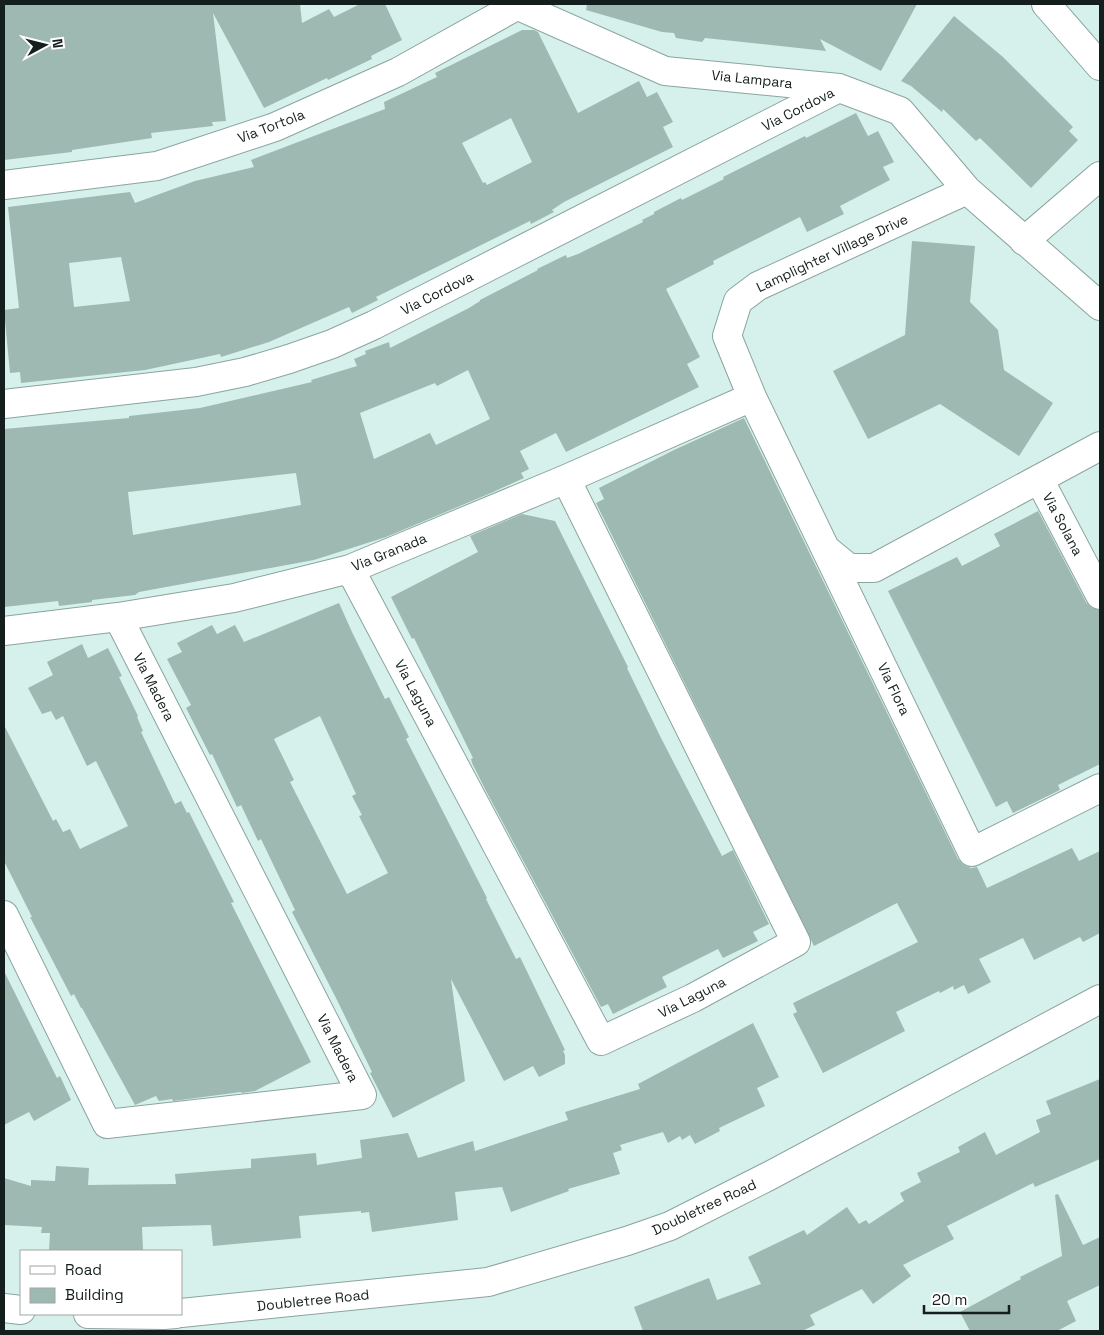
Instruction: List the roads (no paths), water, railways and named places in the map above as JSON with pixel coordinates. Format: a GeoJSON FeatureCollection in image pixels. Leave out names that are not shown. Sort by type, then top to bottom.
{"type":"FeatureCollection","features":[{"type":"Feature","properties":{"kind":"street"},"geometry":{"type":"LineString","coordinates":[[1046,4],[1100,66]]}},
{"type":"Feature","properties":{"kind":"street","name":"Via Lampara"},"geometry":{"type":"LineString","coordinates":[[516,5],[665,72],[839,88],[900,111],[967,190],[1100,306]]}},
{"type":"Feature","properties":{"kind":"street","name":"Via Tortola"},"geometry":{"type":"LineString","coordinates":[[4,185],[157,166],[274,127],[398,72],[516,5]]}},
{"type":"Feature","properties":{"kind":"street","name":"Via Cordova"},"geometry":{"type":"LineString","coordinates":[[4,404],[196,382],[262,367],[332,344],[374,325],[839,88]]}},
{"type":"Feature","properties":{"kind":"street"},"geometry":{"type":"LineString","coordinates":[[1024,241],[1100,176]]}},
{"type":"Feature","properties":{"kind":"street","name":"Lamplighter Village Drive"},"geometry":{"type":"LineString","coordinates":[[752,397],[726,336],[738,301],[758,286],[967,190]]}},
{"type":"Feature","properties":{"kind":"street","name":"Via Granada"},"geometry":{"type":"LineString","coordinates":[[4,631],[118,617],[234,598],[350,569],[566,479],[752,397]]}},
{"type":"Feature","properties":{"kind":"street","name":"Via Flora"},"geometry":{"type":"LineString","coordinates":[[752,397],[972,852],[1100,788]]}},
{"type":"Feature","properties":{"kind":"street"},"geometry":{"type":"LineString","coordinates":[[827,549],[849,568],[874,568],[1100,446]]}},
{"type":"Feature","properties":{"kind":"street","name":"Via Laguna"},"geometry":{"type":"LineString","coordinates":[[350,569],[601,1041],[693,998],[796,942],[566,479]]}},
{"type":"Feature","properties":{"kind":"street","name":"Via Solana"},"geometry":{"type":"LineString","coordinates":[[1039,479],[1100,596]]}},
{"type":"Feature","properties":{"kind":"street","name":"Via Madera"},"geometry":{"type":"LineString","coordinates":[[4,915],[107,1124],[362,1095],[118,617]]}},
{"type":"Feature","properties":{"kind":"street","name":"Doubletree Road"},"geometry":{"type":"LineString","coordinates":[[182,1313],[488,1282],[627,1241],[670,1226],[769,1176],[1100,999]]}},
{"type":"Feature","properties":{"kind":"street"},"geometry":{"type":"LineString","coordinates":[[4,1308],[20,1310]]}}]}
